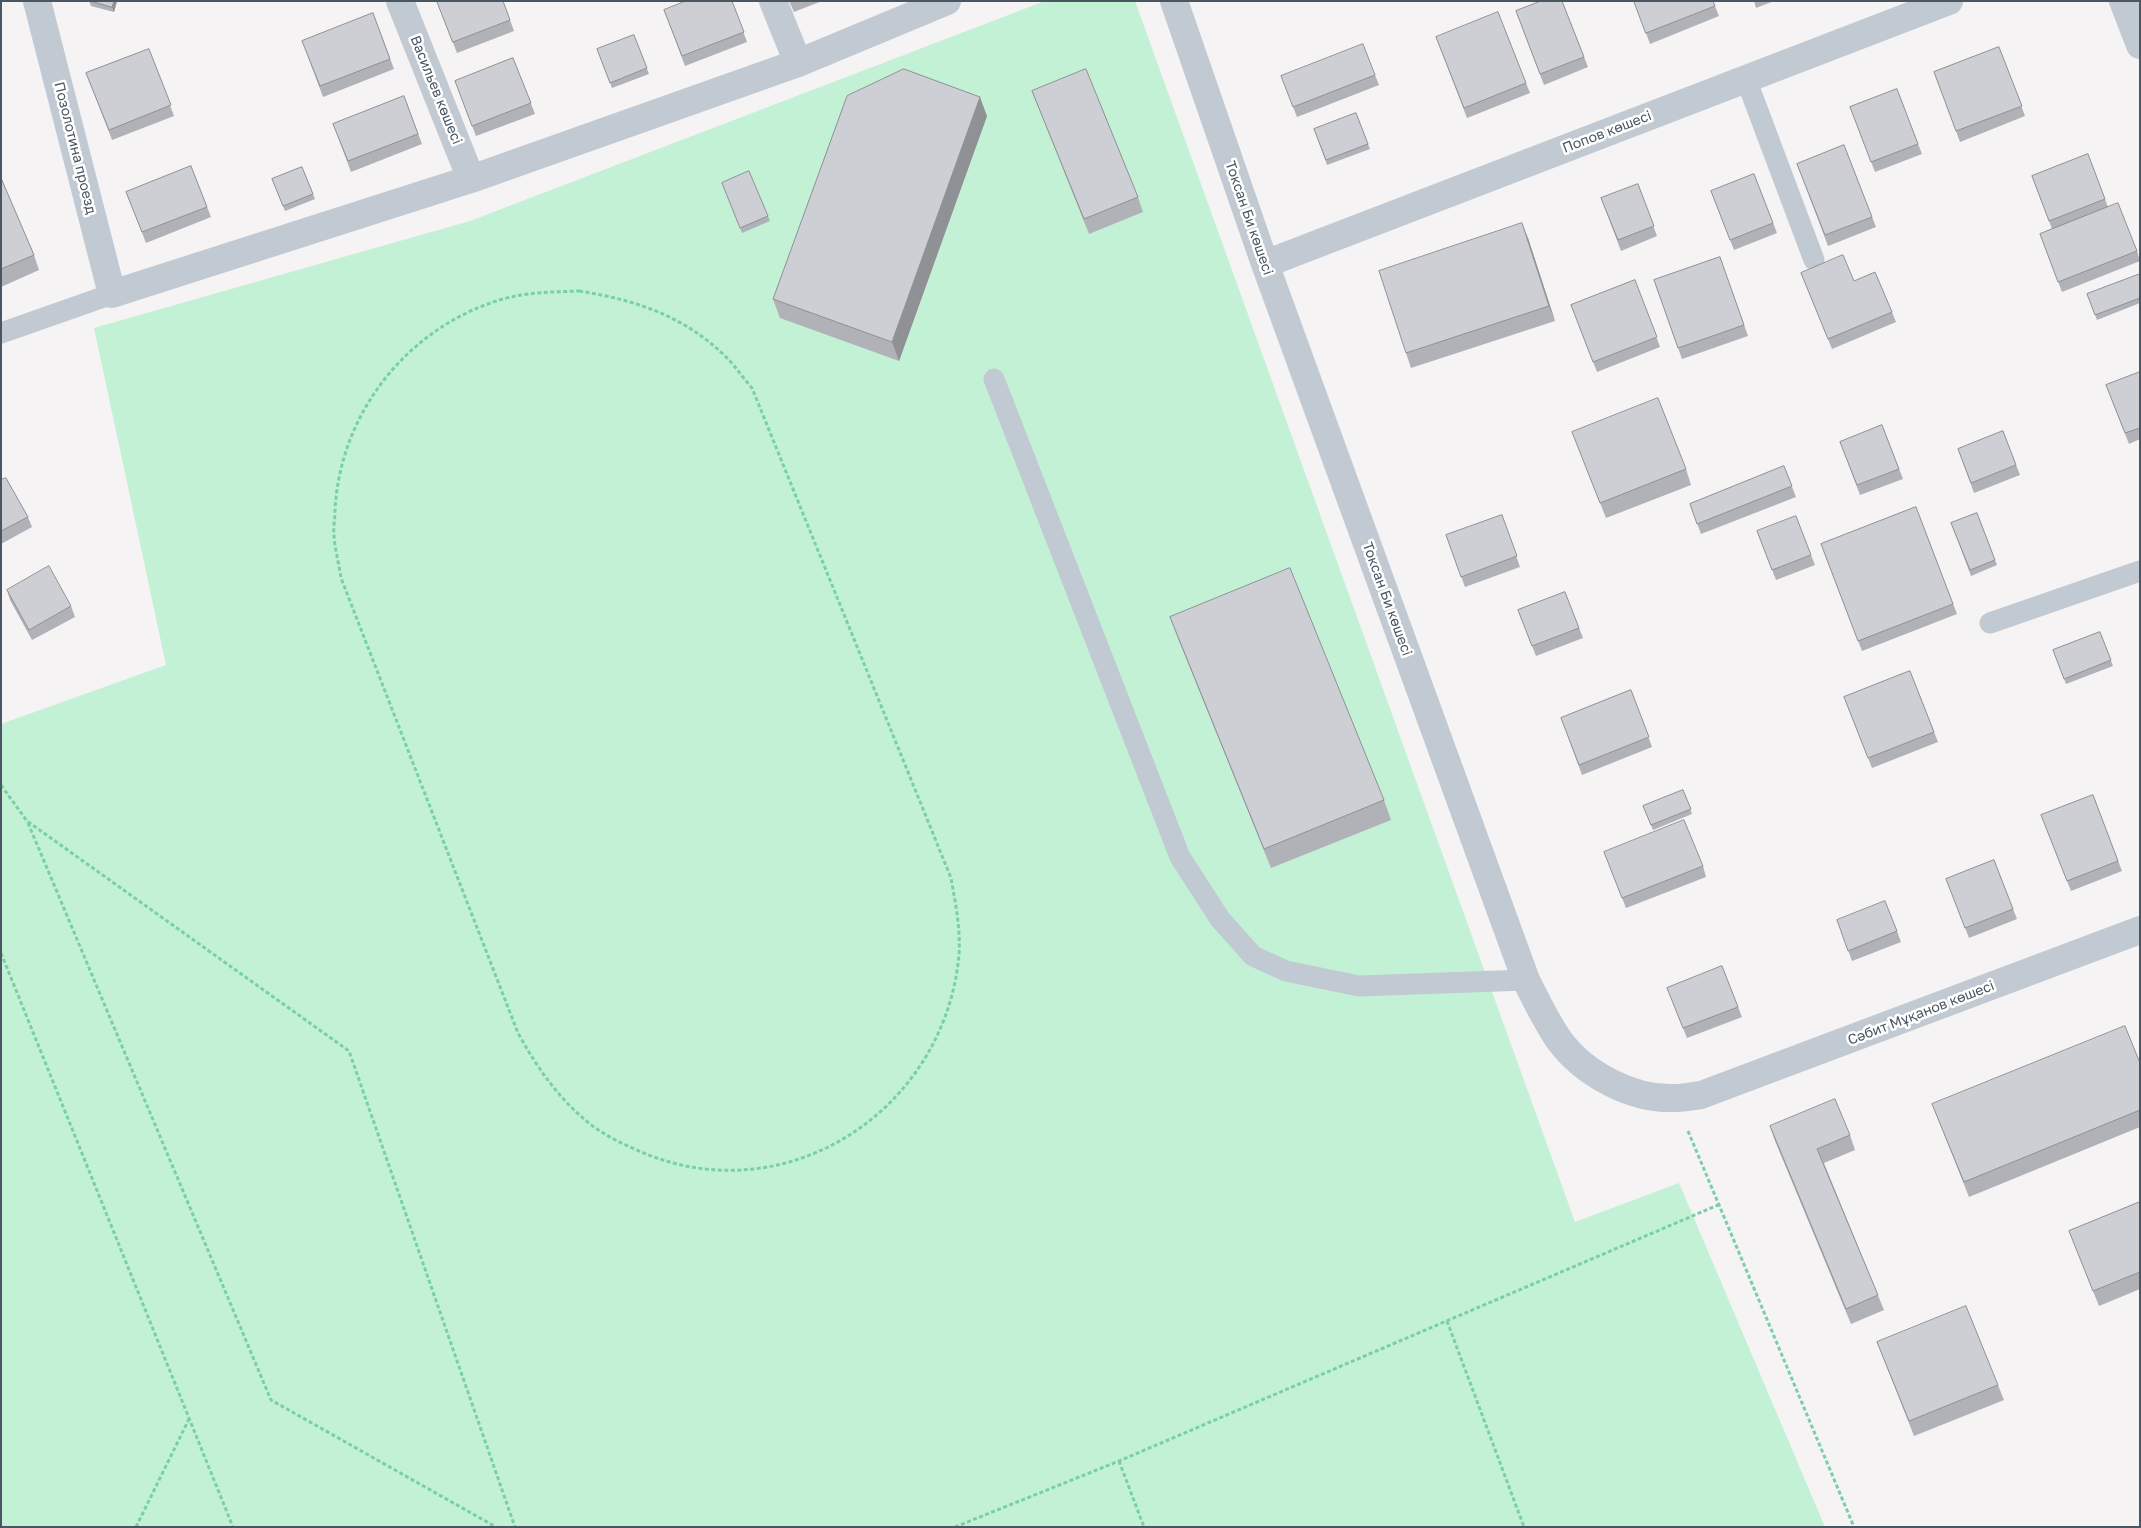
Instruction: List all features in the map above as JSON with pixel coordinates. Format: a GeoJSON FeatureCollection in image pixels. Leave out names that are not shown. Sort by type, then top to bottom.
{"type":"FeatureCollection","features":[{"type":"Feature","properties":{"kind":"street","name":"Позолотина проезд"},"geometry":{"type":"LineString","coordinates":[[37,1],[112,294]]}},
{"type":"Feature","properties":{"kind":"street","name":"Васильев көшесі"},"geometry":{"type":"LineString","coordinates":[[400,1],[471,179]]}},
{"type":"Feature","properties":{"kind":"street"},"geometry":{"type":"LineString","coordinates":[[773,1],[798,63]]}},
{"type":"Feature","properties":{"kind":"street"},"geometry":{"type":"LineString","coordinates":[[112,294],[471,179],[798,63],[947,1]]}},
{"type":"Feature","properties":{"kind":"street","name":"Токсан Би көшесі"},"geometry":{"type":"LineString","coordinates":[[1174,1],[1265,264],[1526,980],[1542,1013],[1555,1034],[1576,1059],[1594,1073],[1612,1084],[1654,1097],[1674,1098],[1701,1095]]}},
{"type":"Feature","properties":{"kind":"street","name":"Попов көшесі"},"geometry":{"type":"LineString","coordinates":[[1265,264],[1949,1]]}},
{"type":"Feature","properties":{"kind":"street"},"geometry":{"type":"LineString","coordinates":[[2123,1],[2140,46]]}},
{"type":"Feature","properties":{"kind":"street","name":"Сәбит Мұқанов көшесі"},"geometry":{"type":"LineString","coordinates":[[1701,1095],[2140,930]]}},
{"type":"Feature","properties":{"kind":"lane"},"geometry":{"type":"LineString","coordinates":[[1746,79],[1814,260]]}},
{"type":"Feature","properties":{"kind":"lane"},"geometry":{"type":"LineString","coordinates":[[1,333],[112,294]]}},
{"type":"Feature","properties":{"kind":"lane"},"geometry":{"type":"LineString","coordinates":[[994,379],[1180,857],[1220,919],[1253,956],[1286,971],[1359,986],[1526,980]]}},
{"type":"Feature","properties":{"kind":"lane"},"geometry":{"type":"LineString","coordinates":[[1990,623],[2140,571]]}},
{"type":"Feature","properties":{"kind":"path"},"geometry":{"type":"LineString","coordinates":[[579,291],[616,297],[655,309],[692,330],[727,358],[752,388],[951,878],[959,922],[959,963],[950,1005],[935,1043],[912,1081],[878,1116],[836,1144],[791,1162],[746,1170],[704,1169],[665,1162],[622,1144],[591,1124],[559,1096],[537,1067],[518,1033],[341,578],[334,536],[336,488],[348,440],[369,399],[396,364],[430,334],[466,313],[504,299],[543,292],[579,291]]}},
{"type":"Feature","properties":{"kind":"path"},"geometry":{"type":"LineString","coordinates":[[1,785],[27,821],[271,1400],[496,1527]]}},
{"type":"Feature","properties":{"kind":"path"},"geometry":{"type":"LineString","coordinates":[[27,821],[349,1050],[514,1527]]}},
{"type":"Feature","properties":{"kind":"path"},"geometry":{"type":"LineString","coordinates":[[1,953],[233,1527]]}},
{"type":"Feature","properties":{"kind":"path"},"geometry":{"type":"LineString","coordinates":[[1674,1098],[1854,1527]]}},
{"type":"Feature","properties":{"kind":"path"},"geometry":{"type":"LineString","coordinates":[[955,1527],[1119,1461],[1718,1205]]}},
{"type":"Feature","properties":{"kind":"path"},"geometry":{"type":"LineString","coordinates":[[1446,1321],[1524,1527]]}},
{"type":"Feature","properties":{"kind":"path"},"geometry":{"type":"LineString","coordinates":[[136,1527],[189,1418]]}},
{"type":"Feature","properties":{"kind":"path"},"geometry":{"type":"LineString","coordinates":[[1119,1461],[1144,1527]]}},
{"type":"Feature","properties":{"kind":"green space"},"geometry":{"type":"Polygon","coordinates":[[[1045,1],[1135,1],[1575,1222],[1679,1183],[1825,1527],[1,1527],[1,724],[166,665],[94,328],[470,221],[1045,1]]]}},
{"type":"Feature","properties":{"kind":"building"},"geometry":{"type":"Polygon","coordinates":[[[91,1],[114,1],[112,7],[91,1]]]}},
{"type":"Feature","properties":{"kind":"building"},"geometry":{"type":"Polygon","coordinates":[[[437,1],[503,1],[510,20],[453,42],[437,1]]]}},
{"type":"Feature","properties":{"kind":"building"},"geometry":{"type":"Polygon","coordinates":[[[686,1],[732,1],[744,32],[682,56],[664,10],[686,1]]]}},
{"type":"Feature","properties":{"kind":"building"},"geometry":{"type":"Polygon","coordinates":[[[1541,1],[1562,1],[1584,57],[1540,74],[1516,11],[1541,1]]]}},
{"type":"Feature","properties":{"kind":"building"},"geometry":{"type":"Polygon","coordinates":[[[1634,1],[1713,1],[1715,6],[1646,33],[1634,1]]]}},
{"type":"Feature","properties":{"kind":"building"},"geometry":{"type":"Polygon","coordinates":[[[1498,12],[1526,83],[1464,108],[1436,37],[1498,12]]]}},
{"type":"Feature","properties":{"kind":"building"},"geometry":{"type":"Polygon","coordinates":[[[373,13],[390,59],[320,86],[302,41],[373,13]]]}},
{"type":"Feature","properties":{"kind":"building"},"geometry":{"type":"Polygon","coordinates":[[[634,35],[647,68],[610,83],[597,49],[634,35]]]}},
{"type":"Feature","properties":{"kind":"building"},"geometry":{"type":"Polygon","coordinates":[[[1363,44],[1375,75],[1293,107],[1281,76],[1363,44]]]}},
{"type":"Feature","properties":{"kind":"building"},"geometry":{"type":"Polygon","coordinates":[[[1999,47],[2022,106],[1956,131],[1934,72],[1999,47]]]}},
{"type":"Feature","properties":{"kind":"building"},"geometry":{"type":"Polygon","coordinates":[[[149,49],[171,105],[109,130],[86,73],[149,49]]]}},
{"type":"Feature","properties":{"kind":"building"},"geometry":{"type":"Polygon","coordinates":[[[513,58],[531,103],[472,126],[455,81],[513,58]]]}},
{"type":"Feature","properties":{"kind":"building"},"geometry":{"type":"Polygon","coordinates":[[[904,69],[980,97],[892,342],[773,299],[847,96],[904,69]]]}},
{"type":"Feature","properties":{"kind":"building"},"geometry":{"type":"Polygon","coordinates":[[[1086,69],[1138,197],[1084,219],[1032,91],[1086,69]]]}},
{"type":"Feature","properties":{"kind":"building"},"geometry":{"type":"Polygon","coordinates":[[[1897,89],[1918,144],[1871,162],[1850,107],[1897,89]]]}},
{"type":"Feature","properties":{"kind":"building"},"geometry":{"type":"Polygon","coordinates":[[[404,96],[418,134],[348,161],[333,124],[404,96]]]}},
{"type":"Feature","properties":{"kind":"building"},"geometry":{"type":"Polygon","coordinates":[[[1356,113],[1368,144],[1326,160],[1314,129],[1356,113]]]}},
{"type":"Feature","properties":{"kind":"building"},"geometry":{"type":"Polygon","coordinates":[[[1844,145],[1872,217],[1825,235],[1797,164],[1844,145]]]}},
{"type":"Feature","properties":{"kind":"building"},"geometry":{"type":"Polygon","coordinates":[[[2088,154],[2105,199],[2049,221],[2032,176],[2088,154]]]}},
{"type":"Feature","properties":{"kind":"building"},"geometry":{"type":"Polygon","coordinates":[[[191,166],[207,207],[142,232],[126,192],[191,166]]]}},
{"type":"Feature","properties":{"kind":"building"},"geometry":{"type":"Polygon","coordinates":[[[302,167],[313,194],[283,206],[272,179],[302,167]]]}},
{"type":"Feature","properties":{"kind":"building"},"geometry":{"type":"Polygon","coordinates":[[[749,171],[768,216],[740,228],[722,183],[749,171]]]}},
{"type":"Feature","properties":{"kind":"building"},"geometry":{"type":"Polygon","coordinates":[[[1754,174],[1773,223],[1730,240],[1711,191],[1754,174]]]}},
{"type":"Feature","properties":{"kind":"building"},"geometry":{"type":"Polygon","coordinates":[[[1,178],[34,255],[1,269],[1,178]]]}},
{"type":"Feature","properties":{"kind":"building"},"geometry":{"type":"Polygon","coordinates":[[[1638,184],[1654,226],[1618,240],[1601,198],[1638,184]]]}},
{"type":"Feature","properties":{"kind":"building"},"geometry":{"type":"Polygon","coordinates":[[[2118,203],[2137,251],[2058,282],[2040,234],[2118,203]]]}},
{"type":"Feature","properties":{"kind":"building"},"geometry":{"type":"Polygon","coordinates":[[[1522,223],[1549,306],[1406,353],[1379,271],[1522,223]]]}},
{"type":"Feature","properties":{"kind":"building"},"geometry":{"type":"Polygon","coordinates":[[[1843,255],[1854,281],[1875,272],[1892,312],[1828,339],[1801,273],[1843,255]]]}},
{"type":"Feature","properties":{"kind":"building"},"geometry":{"type":"Polygon","coordinates":[[[1720,257],[1744,325],[1678,348],[1654,280],[1720,257]]]}},
{"type":"Feature","properties":{"kind":"building"},"geometry":{"type":"Polygon","coordinates":[[[2140,274],[2140,298],[2095,315],[2087,294],[2140,274]]]}},
{"type":"Feature","properties":{"kind":"building"},"geometry":{"type":"Polygon","coordinates":[[[1635,280],[1657,337],[1593,362],[1571,305],[1635,280]]]}},
{"type":"Feature","properties":{"kind":"building"},"geometry":{"type":"Polygon","coordinates":[[[2140,372],[2140,428],[2125,433],[2106,385],[2140,372]]]}},
{"type":"Feature","properties":{"kind":"building"},"geometry":{"type":"Polygon","coordinates":[[[1658,398],[1686,469],[1600,503],[1572,432],[1658,398]]]}},
{"type":"Feature","properties":{"kind":"building"},"geometry":{"type":"Polygon","coordinates":[[[1882,425],[1899,469],[1857,485],[1840,442],[1882,425]]]}},
{"type":"Feature","properties":{"kind":"building"},"geometry":{"type":"Polygon","coordinates":[[[2003,431],[2016,465],[1971,483],[1958,449],[2003,431]]]}},
{"type":"Feature","properties":{"kind":"building"},"geometry":{"type":"Polygon","coordinates":[[[1784,466],[1792,486],[1697,524],[1690,504],[1784,466]]]}},
{"type":"Feature","properties":{"kind":"building"},"geometry":{"type":"Polygon","coordinates":[[[6,478],[28,517],[1,531],[1,480],[6,478]]]}},
{"type":"Feature","properties":{"kind":"building"},"geometry":{"type":"Polygon","coordinates":[[[1916,507],[1953,604],[1858,641],[1821,544],[1916,507]]]}},
{"type":"Feature","properties":{"kind":"building"},"geometry":{"type":"Polygon","coordinates":[[[1977,513],[1995,560],[1970,570],[1951,523],[1977,513]]]}},
{"type":"Feature","properties":{"kind":"building"},"geometry":{"type":"Polygon","coordinates":[[[1502,515],[1517,556],[1461,577],[1446,535],[1502,515]]]}},
{"type":"Feature","properties":{"kind":"building"},"geometry":{"type":"Polygon","coordinates":[[[1796,516],[1811,555],[1772,570],[1757,531],[1796,516]]]}},
{"type":"Feature","properties":{"kind":"building"},"geometry":{"type":"Polygon","coordinates":[[[49,566],[71,606],[29,630],[7,590],[49,566]]]}},
{"type":"Feature","properties":{"kind":"building"},"geometry":{"type":"Polygon","coordinates":[[[1290,568],[1384,800],[1264,849],[1170,617],[1290,568]]]}},
{"type":"Feature","properties":{"kind":"building"},"geometry":{"type":"Polygon","coordinates":[[[1565,592],[1579,628],[1532,646],[1518,610],[1565,592]]]}},
{"type":"Feature","properties":{"kind":"building"},"geometry":{"type":"Polygon","coordinates":[[[2100,632],[2111,660],[2064,679],[2053,650],[2100,632]]]}},
{"type":"Feature","properties":{"kind":"building"},"geometry":{"type":"Polygon","coordinates":[[[1910,671],[1934,732],[1868,758],[1844,697],[1910,671]]]}},
{"type":"Feature","properties":{"kind":"building"},"geometry":{"type":"Polygon","coordinates":[[[1631,690],[1649,737],[1579,765],[1561,718],[1631,690]]]}},
{"type":"Feature","properties":{"kind":"building"},"geometry":{"type":"Polygon","coordinates":[[[1683,790],[1691,809],[1651,825],[1643,806],[1683,790]]]}},
{"type":"Feature","properties":{"kind":"building"},"geometry":{"type":"Polygon","coordinates":[[[2093,795],[2118,861],[2067,881],[2041,815],[2093,795]]]}},
{"type":"Feature","properties":{"kind":"building"},"geometry":{"type":"Polygon","coordinates":[[[1684,820],[1703,866],[1622,898],[1604,852],[1684,820]]]}},
{"type":"Feature","properties":{"kind":"building"},"geometry":{"type":"Polygon","coordinates":[[[1994,860],[2013,909],[1965,928],[1946,879],[1994,860]]]}},
{"type":"Feature","properties":{"kind":"building"},"geometry":{"type":"Polygon","coordinates":[[[1885,901],[1897,931],[1848,951],[1837,920],[1885,901]]]}},
{"type":"Feature","properties":{"kind":"building"},"geometry":{"type":"Polygon","coordinates":[[[1722,966],[1738,1007],[1683,1028],[1667,988],[1722,966]]]}},
{"type":"Feature","properties":{"kind":"building"},"geometry":{"type":"Polygon","coordinates":[[[2125,1026],[2140,1063],[2140,1110],[1964,1182],[1932,1104],[2125,1026]]]}},
{"type":"Feature","properties":{"kind":"building"},"geometry":{"type":"Polygon","coordinates":[[[1835,1099],[1850,1135],[1817,1149],[1878,1295],[1846,1309],[1770,1126],[1835,1099]]]}},
{"type":"Feature","properties":{"kind":"building"},"geometry":{"type":"Polygon","coordinates":[[[2140,1202],[2140,1272],[2093,1291],[2069,1231],[2140,1202]]]}},
{"type":"Feature","properties":{"kind":"building"},"geometry":{"type":"Polygon","coordinates":[[[1966,1306],[1998,1385],[1909,1421],[1877,1342],[1966,1306]]]}}]}
